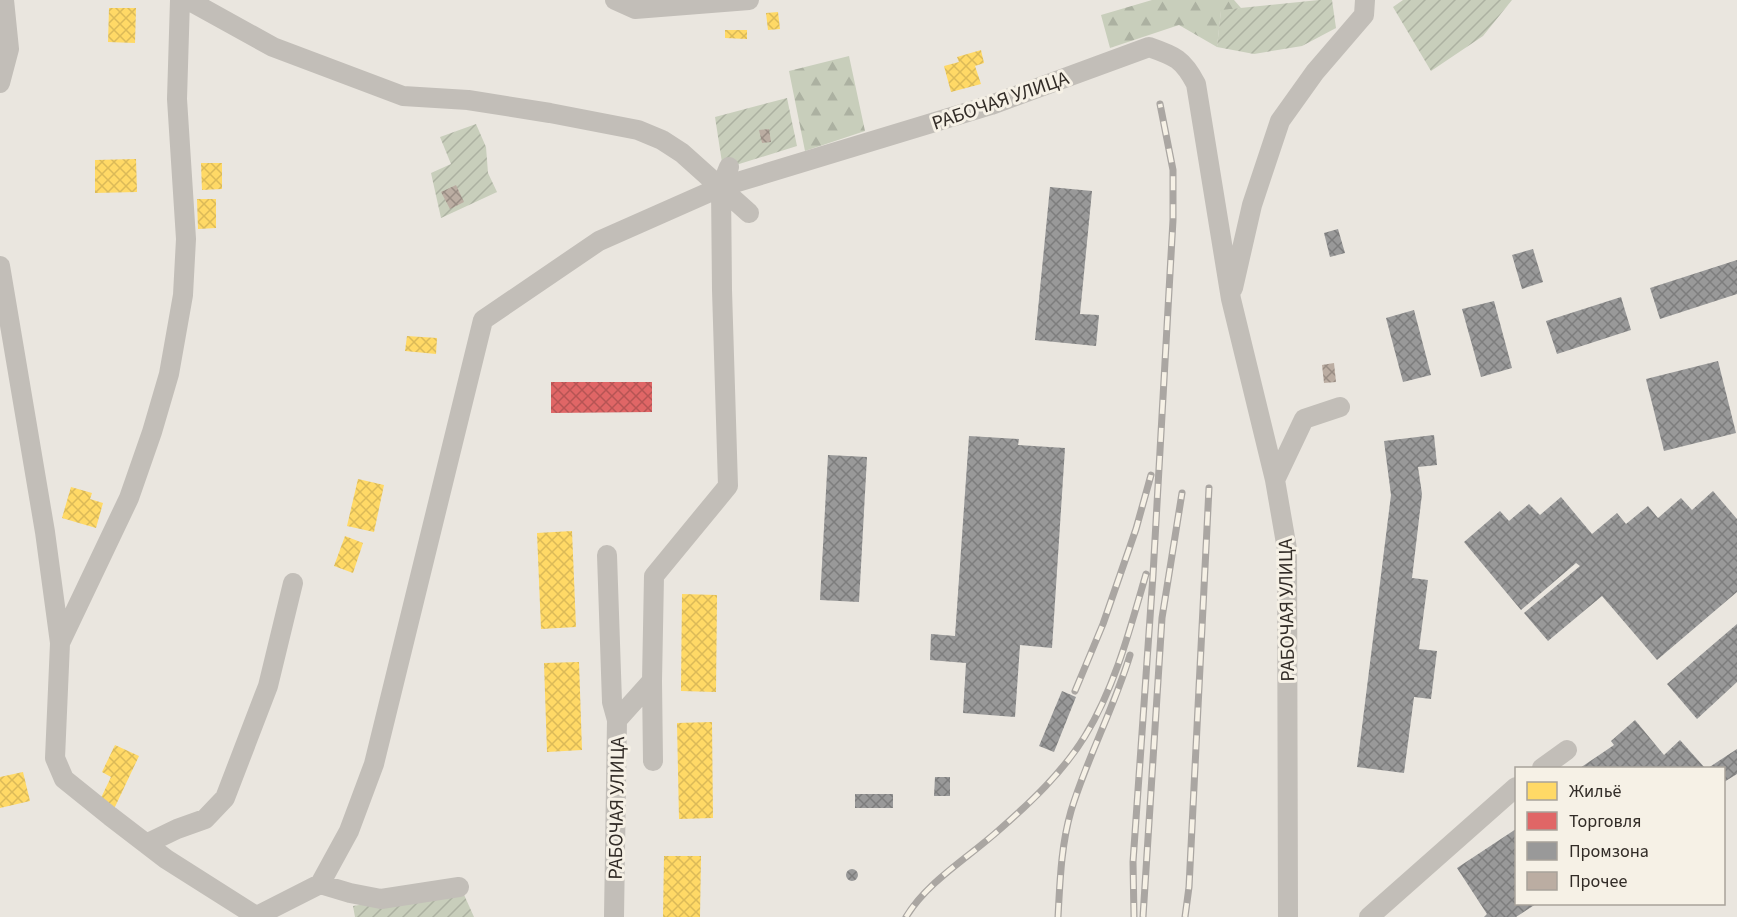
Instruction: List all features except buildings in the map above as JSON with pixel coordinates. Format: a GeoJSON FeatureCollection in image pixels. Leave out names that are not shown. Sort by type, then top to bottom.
{"type":"FeatureCollection","features":[{"type":"Feature","properties":{"kind":"street"},"geometry":{"type":"LineString","coordinates":[[0,83],[9,49],[4,0]]}},
{"type":"Feature","properties":{"kind":"street"},"geometry":{"type":"LineString","coordinates":[[60,644],[129,498],[169,374],[183,295],[186,239],[177,99],[180,0]]}},
{"type":"Feature","properties":{"kind":"street"},"geometry":{"type":"LineString","coordinates":[[188,0],[273,47],[403,96],[468,100],[638,130],[662,140],[682,153],[749,213]]}},
{"type":"Feature","properties":{"kind":"street"},"geometry":{"type":"LineString","coordinates":[[615,0],[635,9],[749,0]]}},
{"type":"Feature","properties":{"kind":"street"},"geometry":{"type":"LineString","coordinates":[[1231,299],[1252,205],[1280,121],[1316,72],[1364,15],[1365,0]]}},
{"type":"Feature","properties":{"kind":"street","name":"РАБОЧАЯ УЛИЦА"},"geometry":{"type":"LineString","coordinates":[[320,884],[349,831],[374,764],[483,320],[599,241],[721,187],[991,105],[1149,48],[1173,55],[1196,84],[1231,299],[1275,480],[1287,549],[1288,917]]}},
{"type":"Feature","properties":{"kind":"street"},"geometry":{"type":"LineString","coordinates":[[653,761],[654,576],[728,486],[724,475],[721,187],[729,167]]}},
{"type":"Feature","properties":{"kind":"street"},"geometry":{"type":"LineString","coordinates":[[0,266],[45,532],[60,644],[54,758],[64,779],[166,859],[255,917],[320,884],[381,899],[459,887]]}},
{"type":"Feature","properties":{"kind":"street"},"geometry":{"type":"LineString","coordinates":[[1275,480],[1304,419],[1340,407]]}},
{"type":"Feature","properties":{"kind":"street"},"geometry":{"type":"LineString","coordinates":[[607,555],[612,702],[617,720]]}},
{"type":"Feature","properties":{"kind":"street"},"geometry":{"type":"LineString","coordinates":[[146,844],[205,819],[225,798],[268,686],[293,583]]}},
{"type":"Feature","properties":{"kind":"street","name":"РАБОЧАЯ УЛИЦА"},"geometry":{"type":"LineString","coordinates":[[614,917],[617,720],[652,681]]}},
{"type":"Feature","properties":{"kind":"street"},"geometry":{"type":"LineString","coordinates":[[1543,767],[1567,750]]}},
{"type":"Feature","properties":{"kind":"street"},"geometry":{"type":"LineString","coordinates":[[1369,917],[1515,788]]}},
{"type":"Feature","properties":{"kind":"green space"},"geometry":{"type":"Polygon","coordinates":[[[1152,0],[1234,0],[1241,8],[1221,11],[1217,47],[1179,25],[1110,48],[1101,15],[1152,0]]]}},
{"type":"Feature","properties":{"kind":"green space"},"geometry":{"type":"Polygon","coordinates":[[[1332,0],[1336,28],[1302,46],[1254,54],[1217,47],[1221,10],[1332,0]]]}},
{"type":"Feature","properties":{"kind":"green space"},"geometry":{"type":"Polygon","coordinates":[[[1403,0],[1512,0],[1483,36],[1431,71],[1393,7],[1403,0]]]}},
{"type":"Feature","properties":{"kind":"green space"},"geometry":{"type":"Polygon","coordinates":[[[849,56],[865,131],[805,151],[789,71],[849,56]]]}},
{"type":"Feature","properties":{"kind":"green space"},"geometry":{"type":"Polygon","coordinates":[[[787,98],[797,146],[723,169],[715,117],[787,98]]]}},
{"type":"Feature","properties":{"kind":"green space"},"geometry":{"type":"Polygon","coordinates":[[[476,124],[486,147],[488,173],[497,192],[441,218],[431,173],[451,164],[440,137],[476,124]]]}},
{"type":"Feature","properties":{"kind":"green space"},"geometry":{"type":"Polygon","coordinates":[[[461,888],[474,917],[355,917],[353,906],[461,888]]]}},
{"type":"Feature","properties":{"kind":"railway"},"geometry":{"type":"LineString","coordinates":[[1134,917],[1133,862],[1153,575],[1173,220],[1173,170],[1160,104]]}},
{"type":"Feature","properties":{"kind":"railway"},"geometry":{"type":"LineString","coordinates":[[1075,691],[1103,624],[1136,529],[1151,475]]}},
{"type":"Feature","properties":{"kind":"railway"},"geometry":{"type":"LineString","coordinates":[[1185,917],[1189,887],[1209,488]]}},
{"type":"Feature","properties":{"kind":"railway"},"geometry":{"type":"LineString","coordinates":[[1143,917],[1162,618],[1182,493]]}},
{"type":"Feature","properties":{"kind":"railway"},"geometry":{"type":"LineString","coordinates":[[906,917],[925,892],[1034,798],[1076,749],[1105,698],[1128,637],[1146,574]]}},
{"type":"Feature","properties":{"kind":"railway"},"geometry":{"type":"LineString","coordinates":[[1058,917],[1063,850],[1071,811],[1130,655]]}}]}
